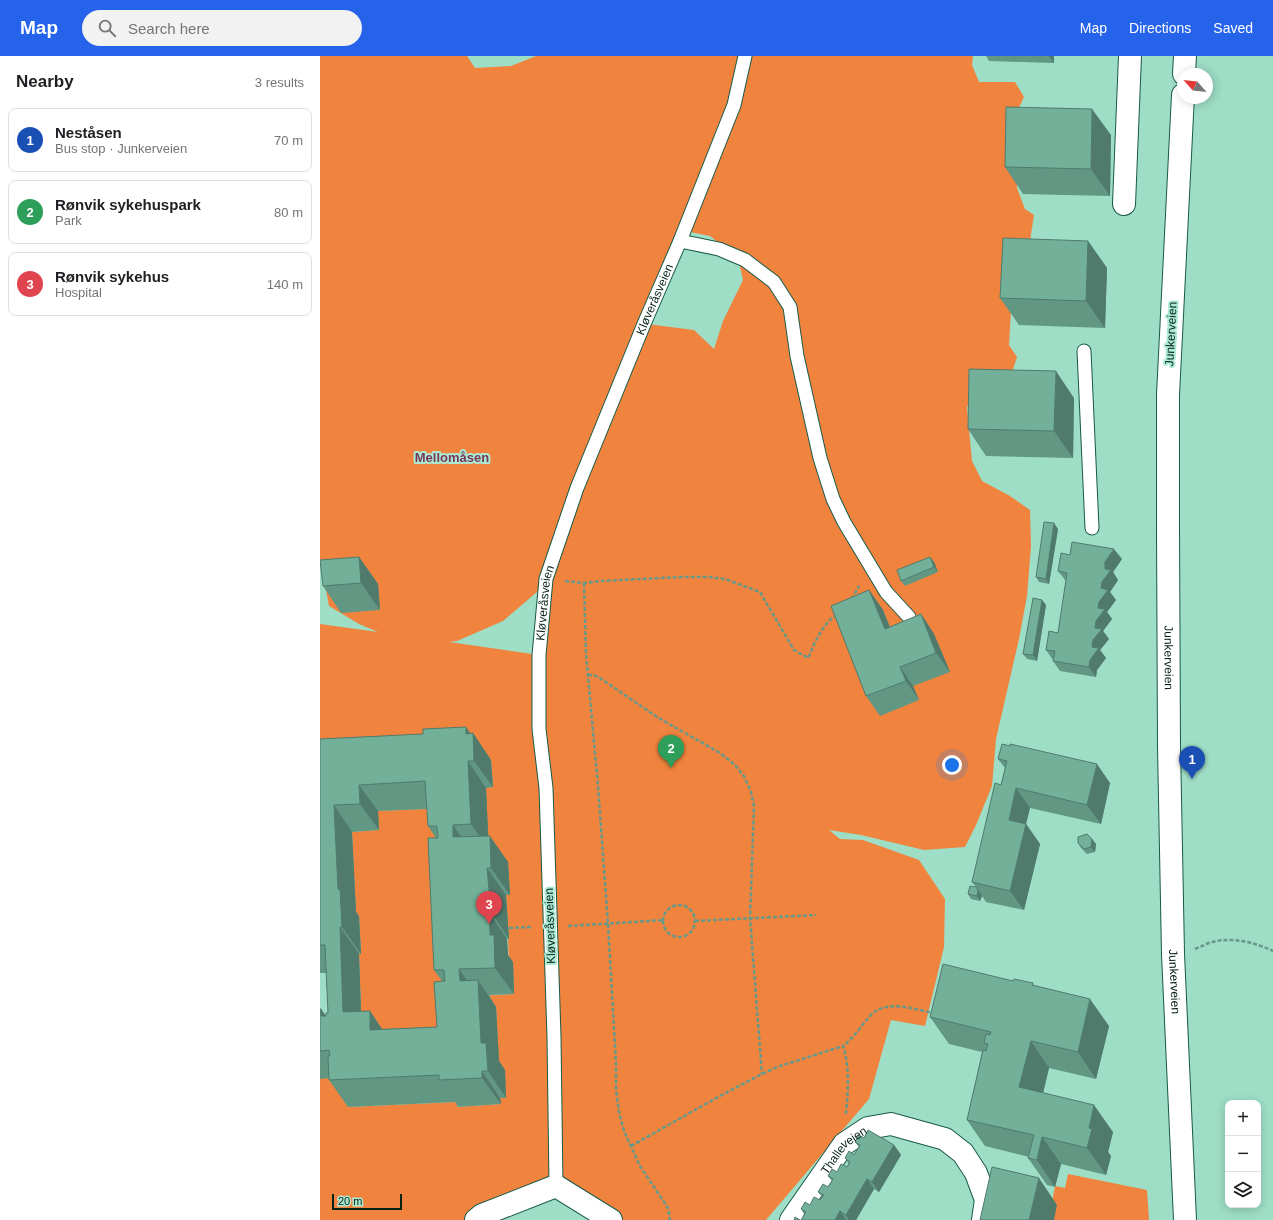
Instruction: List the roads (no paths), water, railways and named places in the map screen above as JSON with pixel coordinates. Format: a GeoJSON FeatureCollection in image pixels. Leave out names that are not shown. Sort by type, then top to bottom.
{"type":"FeatureCollection","features":[{"type":"Feature","properties":{"kind":"street"},"geometry":{"type":"LineString","coordinates":[[1124,204],[1130,56]]}},
{"type":"Feature","properties":{"kind":"street"},"geometry":{"type":"LineString","coordinates":[[1184,68],[1185,56]]}},
{"type":"Feature","properties":{"kind":"street","name":"Junkerveien"},"geometry":{"type":"LineString","coordinates":[[1183,104],[1168,395],[1168,535],[1169,738],[1173,954],[1185,1220]]}},
{"type":"Feature","properties":{"kind":"street","name":"Thalleveien"},"geometry":{"type":"LineString","coordinates":[[791,1220],[844,1144],[868,1128],[891,1124],[945,1139],[963,1153],[976,1174],[986,1200],[983,1220]]}},
{"type":"Feature","properties":{"kind":"street"},"geometry":{"type":"LineString","coordinates":[[476,1220],[482,1215],[556,1186],[611,1220]]}},
{"type":"Feature","properties":{"kind":"lane","name":"Kløveråsveien"},"geometry":{"type":"LineString","coordinates":[[556,1186],[554,1037],[546,795],[539,729],[539,655],[546,579],[577,488],[644,324],[680,241],[734,105],[745,56]]}},
{"type":"Feature","properties":{"kind":"lane"},"geometry":{"type":"LineString","coordinates":[[680,241],[719,249],[745,260],[774,282],[790,307],[797,356],[820,458],[833,499],[844,522],[886,592],[909,617]]}},
{"type":"Feature","properties":{"kind":"lane"},"geometry":{"type":"LineString","coordinates":[[1084,351],[1092,528]]}},
{"type":"Feature","properties":{"kind":"place","name":"Rønvik sykehuspark"},"geometry":{"type":"Point","coordinates":[671,768]}},
{"type":"Feature","properties":{"kind":"place","name":"Neståsen"},"geometry":{"type":"Point","coordinates":[1192,779]}},
{"type":"Feature","properties":{"kind":"place","name":"Rønvik sykehus"},"geometry":{"type":"Point","coordinates":[489,924]}},
{"type":"Feature","properties":{"kind":"district","name":"Mellomåsen"},"geometry":{"type":"Point","coordinates":[452,457]}}]}
